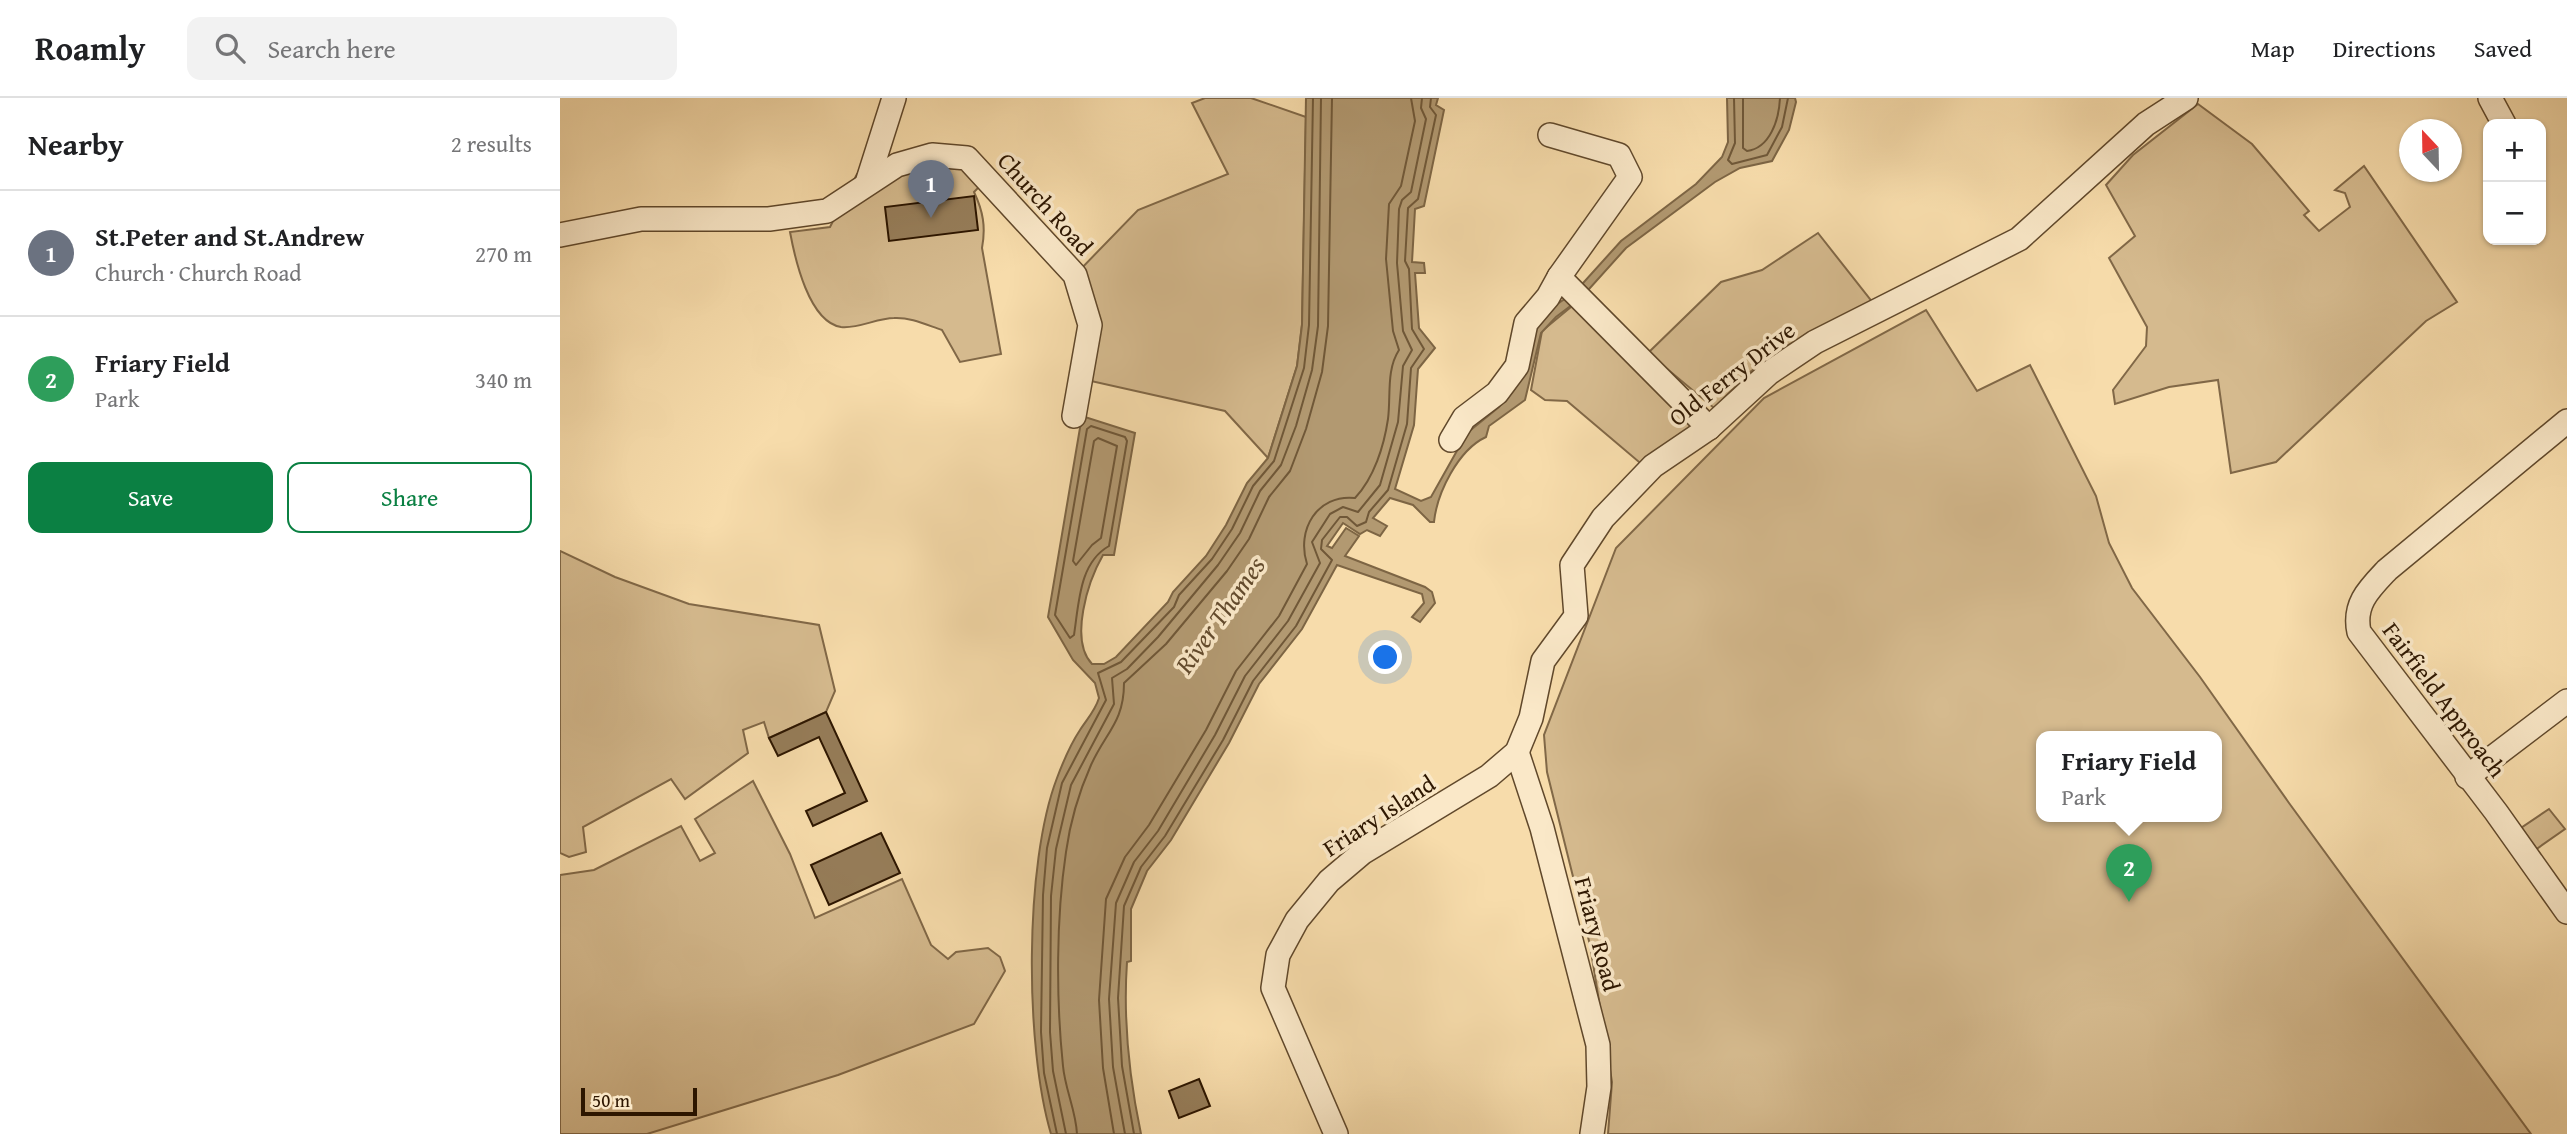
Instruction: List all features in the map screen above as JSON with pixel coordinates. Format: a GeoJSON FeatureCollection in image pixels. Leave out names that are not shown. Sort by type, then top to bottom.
{"type":"FeatureCollection","features":[{"type":"Feature","properties":{"kind":"street"},"geometry":{"type":"LineString","coordinates":[[867,183],[894,98]]}},
{"type":"Feature","properties":{"kind":"street","name":"Old Ferry Drive"},"geometry":{"type":"LineString","coordinates":[[1517,752],[1531,718],[1543,662],[1576,616],[1572,565],[1604,519],[1653,466],[1709,428],[1769,373],[1815,342],[2019,239],[2146,124],[2186,98]]}},
{"type":"Feature","properties":{"kind":"street"},"geometry":{"type":"LineString","coordinates":[[2490,98],[2501,119]]}},
{"type":"Feature","properties":{"kind":"street"},"geometry":{"type":"LineString","coordinates":[[1451,440],[1464,418],[1497,393],[1517,366],[1525,323],[1548,297],[1559,277],[1630,177],[1619,155],[1550,135]]}},
{"type":"Feature","properties":{"kind":"street","name":"Church Road"},"geometry":{"type":"LineString","coordinates":[[560,235],[641,219],[769,219],[827,211],[897,165],[932,155],[967,158],[1075,275],[1090,325],[1074,416]]}},
{"type":"Feature","properties":{"kind":"street"},"geometry":{"type":"LineString","coordinates":[[1559,277],[1709,428]]}},
{"type":"Feature","properties":{"kind":"street","name":"Fairfield Approach"},"geometry":{"type":"LineString","coordinates":[[2567,421],[2387,570],[2365,594],[2357,613],[2359,632],[2496,812],[2567,912]]}},
{"type":"Feature","properties":{"kind":"street"},"geometry":{"type":"LineString","coordinates":[[2467,777],[2567,701]]}},
{"type":"Feature","properties":{"kind":"street","name":"Friary Island"},"geometry":{"type":"LineString","coordinates":[[1336,1134],[1273,988],[1278,955],[1297,920],[1329,881],[1362,853],[1489,776],[1517,752]]}},
{"type":"Feature","properties":{"kind":"street","name":"Friary Road"},"geometry":{"type":"LineString","coordinates":[[1517,752],[1542,828],[1598,1045],[1599,1087],[1592,1134]]}},
{"type":"Feature","properties":{"kind":"shaded area"},"geometry":{"type":"Polygon","coordinates":[[[1205,98],[1251,98],[1306,117],[1302,324],[1297,366],[1268,458],[1225,411],[1082,379],[1090,325],[1075,275],[1138,210],[1228,174],[1192,103],[1205,98]]]}},
{"type":"Feature","properties":{"kind":"shaded area"},"geometry":{"type":"Polygon","coordinates":[[[2198,104],[2252,144],[2309,211],[2304,215],[2319,231],[2350,207],[2345,193],[2335,190],[2364,166],[2457,302],[2426,321],[2276,462],[2231,473],[2218,380],[2169,387],[2115,404],[2113,390],[2146,346],[2147,327],[2109,258],[2135,236],[2106,185],[2133,155],[2198,104]]]}},
{"type":"Feature","properties":{"kind":"shaded area"},"geometry":{"type":"Polygon","coordinates":[[[930,151],[959,165],[984,182],[974,192],[983,219],[982,248],[1001,354],[960,362],[942,330],[906,319],[888,318],[841,327],[830,323],[820,314],[805,288],[790,232],[830,227],[857,174],[930,151]]]}},
{"type":"Feature","properties":{"kind":"shaded area"},"geometry":{"type":"Polygon","coordinates":[[[1818,233],[1873,303],[1786,346],[1750,372],[1714,408],[1648,353],[1721,282],[1762,270],[1818,233]]]}},
{"type":"Feature","properties":{"kind":"shaded area"},"geometry":{"type":"Polygon","coordinates":[[[1577,302],[1707,418],[1652,473],[1567,401],[1545,400],[1531,390],[1542,331],[1577,302]]]}},
{"type":"Feature","properties":{"kind":"shaded area"},"geometry":{"type":"Polygon","coordinates":[[[1926,310],[1977,391],[2030,365],[2096,496],[2109,543],[2132,588],[2200,677],[2531,1134],[1608,1134],[1612,1082],[1590,945],[1547,772],[1544,735],[1616,548],[1764,398],[1926,310]]]}},
{"type":"Feature","properties":{"kind":"shaded area"},"geometry":{"type":"Polygon","coordinates":[[[560,551],[615,577],[689,604],[819,625],[835,691],[826,712],[769,738],[764,722],[743,730],[748,753],[685,799],[671,779],[583,827],[586,852],[569,857],[560,853],[560,551]]]}},
{"type":"Feature","properties":{"kind":"shaded area"},"geometry":{"type":"Polygon","coordinates":[[[753,781],[790,854],[815,918],[902,879],[931,945],[948,959],[956,952],[988,948],[1000,957],[1005,971],[974,1024],[838,1075],[647,1134],[560,1134],[560,875],[594,870],[681,826],[700,861],[715,853],[695,819],[753,781]]]}},
{"type":"Feature","properties":{"kind":"shaded area"},"geometry":{"type":"Polygon","coordinates":[[[2549,809],[2565,829],[2528,855],[2512,834],[2549,809]]]}},
{"type":"Feature","properties":{"kind":"water","name":"River Thames"},"geometry":{"type":"Polygon","coordinates":[[[1306,98],[1438,98],[1436,105],[1444,110],[1424,206],[1415,209],[1412,262],[1424,263],[1425,273],[1415,273],[1419,328],[1435,348],[1418,369],[1414,425],[1395,489],[1421,501],[1431,497],[1467,433],[1499,407],[1514,390],[1541,315],[1575,292],[1621,241],[1696,184],[1722,157],[1728,142],[1727,98],[1795,98],[1796,102],[1789,130],[1772,161],[1740,168],[1715,182],[1626,248],[1581,298],[1556,317],[1541,333],[1525,400],[1489,426],[1486,437],[1476,443],[1458,462],[1439,498],[1434,522],[1430,522],[1413,505],[1390,498],[1373,518],[1387,526],[1380,536],[1367,530],[1360,534],[1343,523],[1327,546],[1332,548],[1346,528],[1359,536],[1345,556],[1425,587],[1432,592],[1435,603],[1420,622],[1412,617],[1424,603],[1422,594],[1337,565],[1302,629],[1259,684],[1229,743],[1171,840],[1147,871],[1131,909],[1131,961],[1127,962],[1126,984],[1127,1027],[1130,1070],[1141,1134],[1051,1134],[1042,1097],[1033,1006],[1032,956],[1038,858],[1046,814],[1057,778],[1073,742],[1099,698],[1095,683],[1073,660],[1048,617],[1082,416],[1135,433],[1114,555],[1103,555],[1083,610],[1081,626],[1085,653],[1092,664],[1104,664],[1116,657],[1168,602],[1173,592],[1206,556],[1226,525],[1247,483],[1268,458],[1297,366],[1302,325],[1306,98]]]}},
{"type":"Feature","properties":{"kind":"building"},"geometry":{"type":"Polygon","coordinates":[[[974,196],[978,230],[889,241],[885,207],[974,196]]]}},
{"type":"Feature","properties":{"kind":"building"},"geometry":{"type":"Polygon","coordinates":[[[826,712],[867,801],[813,826],[806,811],[845,793],[819,737],[778,756],[769,738],[826,712]]]}},
{"type":"Feature","properties":{"kind":"building"},"geometry":{"type":"Polygon","coordinates":[[[881,833],[900,873],[829,905],[811,865],[881,833]]]}},
{"type":"Feature","properties":{"kind":"building"},"geometry":{"type":"Polygon","coordinates":[[[1199,1079],[1210,1106],[1179,1118],[1169,1091],[1199,1079]]]}},
{"type":"Feature","properties":{"kind":"place","name":"St.Peter and St.Andrew"},"geometry":{"type":"Point","coordinates":[931,218]}},
{"type":"Feature","properties":{"kind":"place","name":"Friary Field"},"geometry":{"type":"Point","coordinates":[2129,902]}}]}
